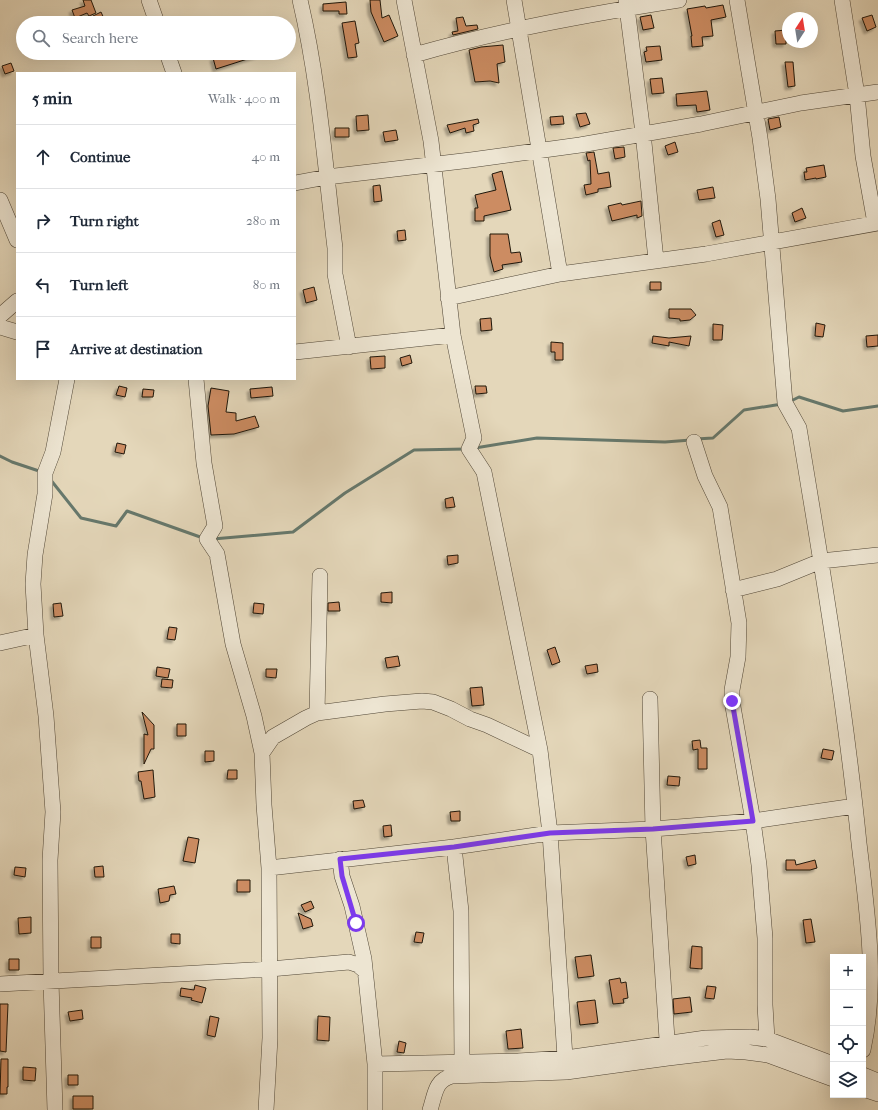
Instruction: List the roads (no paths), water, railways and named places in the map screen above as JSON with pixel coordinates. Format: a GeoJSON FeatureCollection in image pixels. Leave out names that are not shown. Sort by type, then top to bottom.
{"type":"FeatureCollection","features":[{"type":"Feature","properties":{"kind":"street"},"geometry":{"type":"LineString","coordinates":[[149,0],[155,16]]}},
{"type":"Feature","properties":{"kind":"street"},"geometry":{"type":"LineString","coordinates":[[300,0],[307,28],[316,82],[335,248],[335,274],[349,347]]}},
{"type":"Feature","properties":{"kind":"street"},"geometry":{"type":"LineString","coordinates":[[404,0],[431,141],[453,335],[474,438],[469,449],[484,472],[540,750],[550,833],[566,1065]]}},
{"type":"Feature","properties":{"kind":"street"},"geometry":{"type":"LineString","coordinates":[[514,0],[560,274]]}},
{"type":"Feature","properties":{"kind":"street"},"geometry":{"type":"LineString","coordinates":[[414,55],[462,41],[626,4],[679,0]]}},
{"type":"Feature","properties":{"kind":"street"},"geometry":{"type":"LineString","coordinates":[[737,0],[768,199],[785,403],[799,428],[843,706],[870,947],[870,1016],[866,1035]]}},
{"type":"Feature","properties":{"kind":"street"},"geometry":{"type":"LineString","coordinates":[[448,298],[560,274],[706,254],[877,223],[864,156],[857,95],[842,0]]}},
{"type":"Feature","properties":{"kind":"street"},"geometry":{"type":"LineString","coordinates":[[626,4],[643,134],[656,260]]}},
{"type":"Feature","properties":{"kind":"street"},"geometry":{"type":"LineString","coordinates":[[169,60],[174,72]]}},
{"type":"Feature","properties":{"kind":"street"},"geometry":{"type":"LineString","coordinates":[[296,183],[327,177],[580,145],[701,124],[755,112],[878,92]]}},
{"type":"Feature","properties":{"kind":"street"},"geometry":{"type":"LineString","coordinates":[[0,200],[16,238]]}},
{"type":"Feature","properties":{"kind":"street"},"geometry":{"type":"LineString","coordinates":[[0,316],[16,301]]}},
{"type":"Feature","properties":{"kind":"street"},"geometry":{"type":"LineString","coordinates":[[0,328],[16,332]]}},
{"type":"Feature","properties":{"kind":"street"},"geometry":{"type":"LineString","coordinates":[[296,352],[453,335]]}},
{"type":"Feature","properties":{"kind":"street"},"geometry":{"type":"LineString","coordinates":[[55,1110],[51,981],[50,860],[52,812],[46,716],[36,635],[33,584],[35,555],[45,494],[45,473],[54,452],[68,380]]}},
{"type":"Feature","properties":{"kind":"street"},"geometry":{"type":"LineString","coordinates":[[196,380],[204,463],[215,526],[207,539],[217,554],[233,644],[254,716],[262,753],[269,868],[270,1038],[266,1110]]}},
{"type":"Feature","properties":{"kind":"street"},"geometry":{"type":"LineString","coordinates":[[694,442],[706,476],[720,506],[738,623],[738,657],[732,690],[732,701],[753,821],[759,865],[765,938],[766,1039]]}},
{"type":"Feature","properties":{"kind":"street"},"geometry":{"type":"LineString","coordinates":[[733,590],[777,580],[821,561],[878,555]]}},
{"type":"Feature","properties":{"kind":"street"},"geometry":{"type":"LineString","coordinates":[[317,713],[320,576]]}},
{"type":"Feature","properties":{"kind":"street"},"geometry":{"type":"LineString","coordinates":[[0,643],[36,635]]}},
{"type":"Feature","properties":{"kind":"street"},"geometry":{"type":"LineString","coordinates":[[650,699],[653,829],[667,1051]]}},
{"type":"Feature","properties":{"kind":"street"},"geometry":{"type":"LineString","coordinates":[[262,753],[273,737],[317,713],[385,704],[422,701],[433,702],[452,709],[470,719],[540,750]]}},
{"type":"Feature","properties":{"kind":"street"},"geometry":{"type":"LineString","coordinates":[[269,868],[454,847],[550,833],[653,829],[753,821],[855,806]]}},
{"type":"Feature","properties":{"kind":"street"},"geometry":{"type":"LineString","coordinates":[[454,847],[461,911],[462,1062]]}},
{"type":"Feature","properties":{"kind":"street"},"geometry":{"type":"LineString","coordinates":[[340,859],[342,876],[352,906],[362,947],[375,1064],[375,1110]]}},
{"type":"Feature","properties":{"kind":"street"},"geometry":{"type":"LineString","coordinates":[[349,962],[357,955],[362,947]]}},
{"type":"Feature","properties":{"kind":"street"},"geometry":{"type":"LineString","coordinates":[[0,984],[270,969],[349,962],[358,965],[365,971]]}},
{"type":"Feature","properties":{"kind":"street"},"geometry":{"type":"LineString","coordinates":[[667,1051],[706,1038],[726,1036],[750,1037],[766,1039],[830,1063]]}},
{"type":"Feature","properties":{"kind":"street"},"geometry":{"type":"LineString","coordinates":[[430,1110],[438,1083],[445,1078],[452,1076],[566,1065],[667,1051],[746,1052],[768,1055],[830,1077]]}},
{"type":"Feature","properties":{"kind":"street"},"geometry":{"type":"LineString","coordinates":[[375,1064],[518,1061],[566,1065]]}},
{"type":"Feature","properties":{"kind":"street"},"geometry":{"type":"LineString","coordinates":[[866,1076],[878,1081]]}},
{"type":"Feature","properties":{"kind":"street"},"geometry":{"type":"LineString","coordinates":[[866,1090],[878,1094]]}},
{"type":"Feature","properties":{"kind":"waterway"},"geometry":{"type":"LineString","coordinates":[[789,402],[799,397],[843,411],[878,406]]}},
{"type":"Feature","properties":{"kind":"waterway"},"geometry":{"type":"LineString","coordinates":[[696,439],[713,438],[744,410],[782,404]]}},
{"type":"Feature","properties":{"kind":"waterway"},"geometry":{"type":"LineString","coordinates":[[475,448],[537,438],[665,442],[691,440]]}},
{"type":"Feature","properties":{"kind":"waterway"},"geometry":{"type":"LineString","coordinates":[[213,539],[293,532],[345,493],[414,450],[466,449]]}},
{"type":"Feature","properties":{"kind":"waterway"},"geometry":{"type":"LineString","coordinates":[[0,456],[12,462],[42,472]]}},
{"type":"Feature","properties":{"kind":"waterway"},"geometry":{"type":"LineString","coordinates":[[50,479],[81,518],[116,526],[127,511],[203,538]]}}]}
